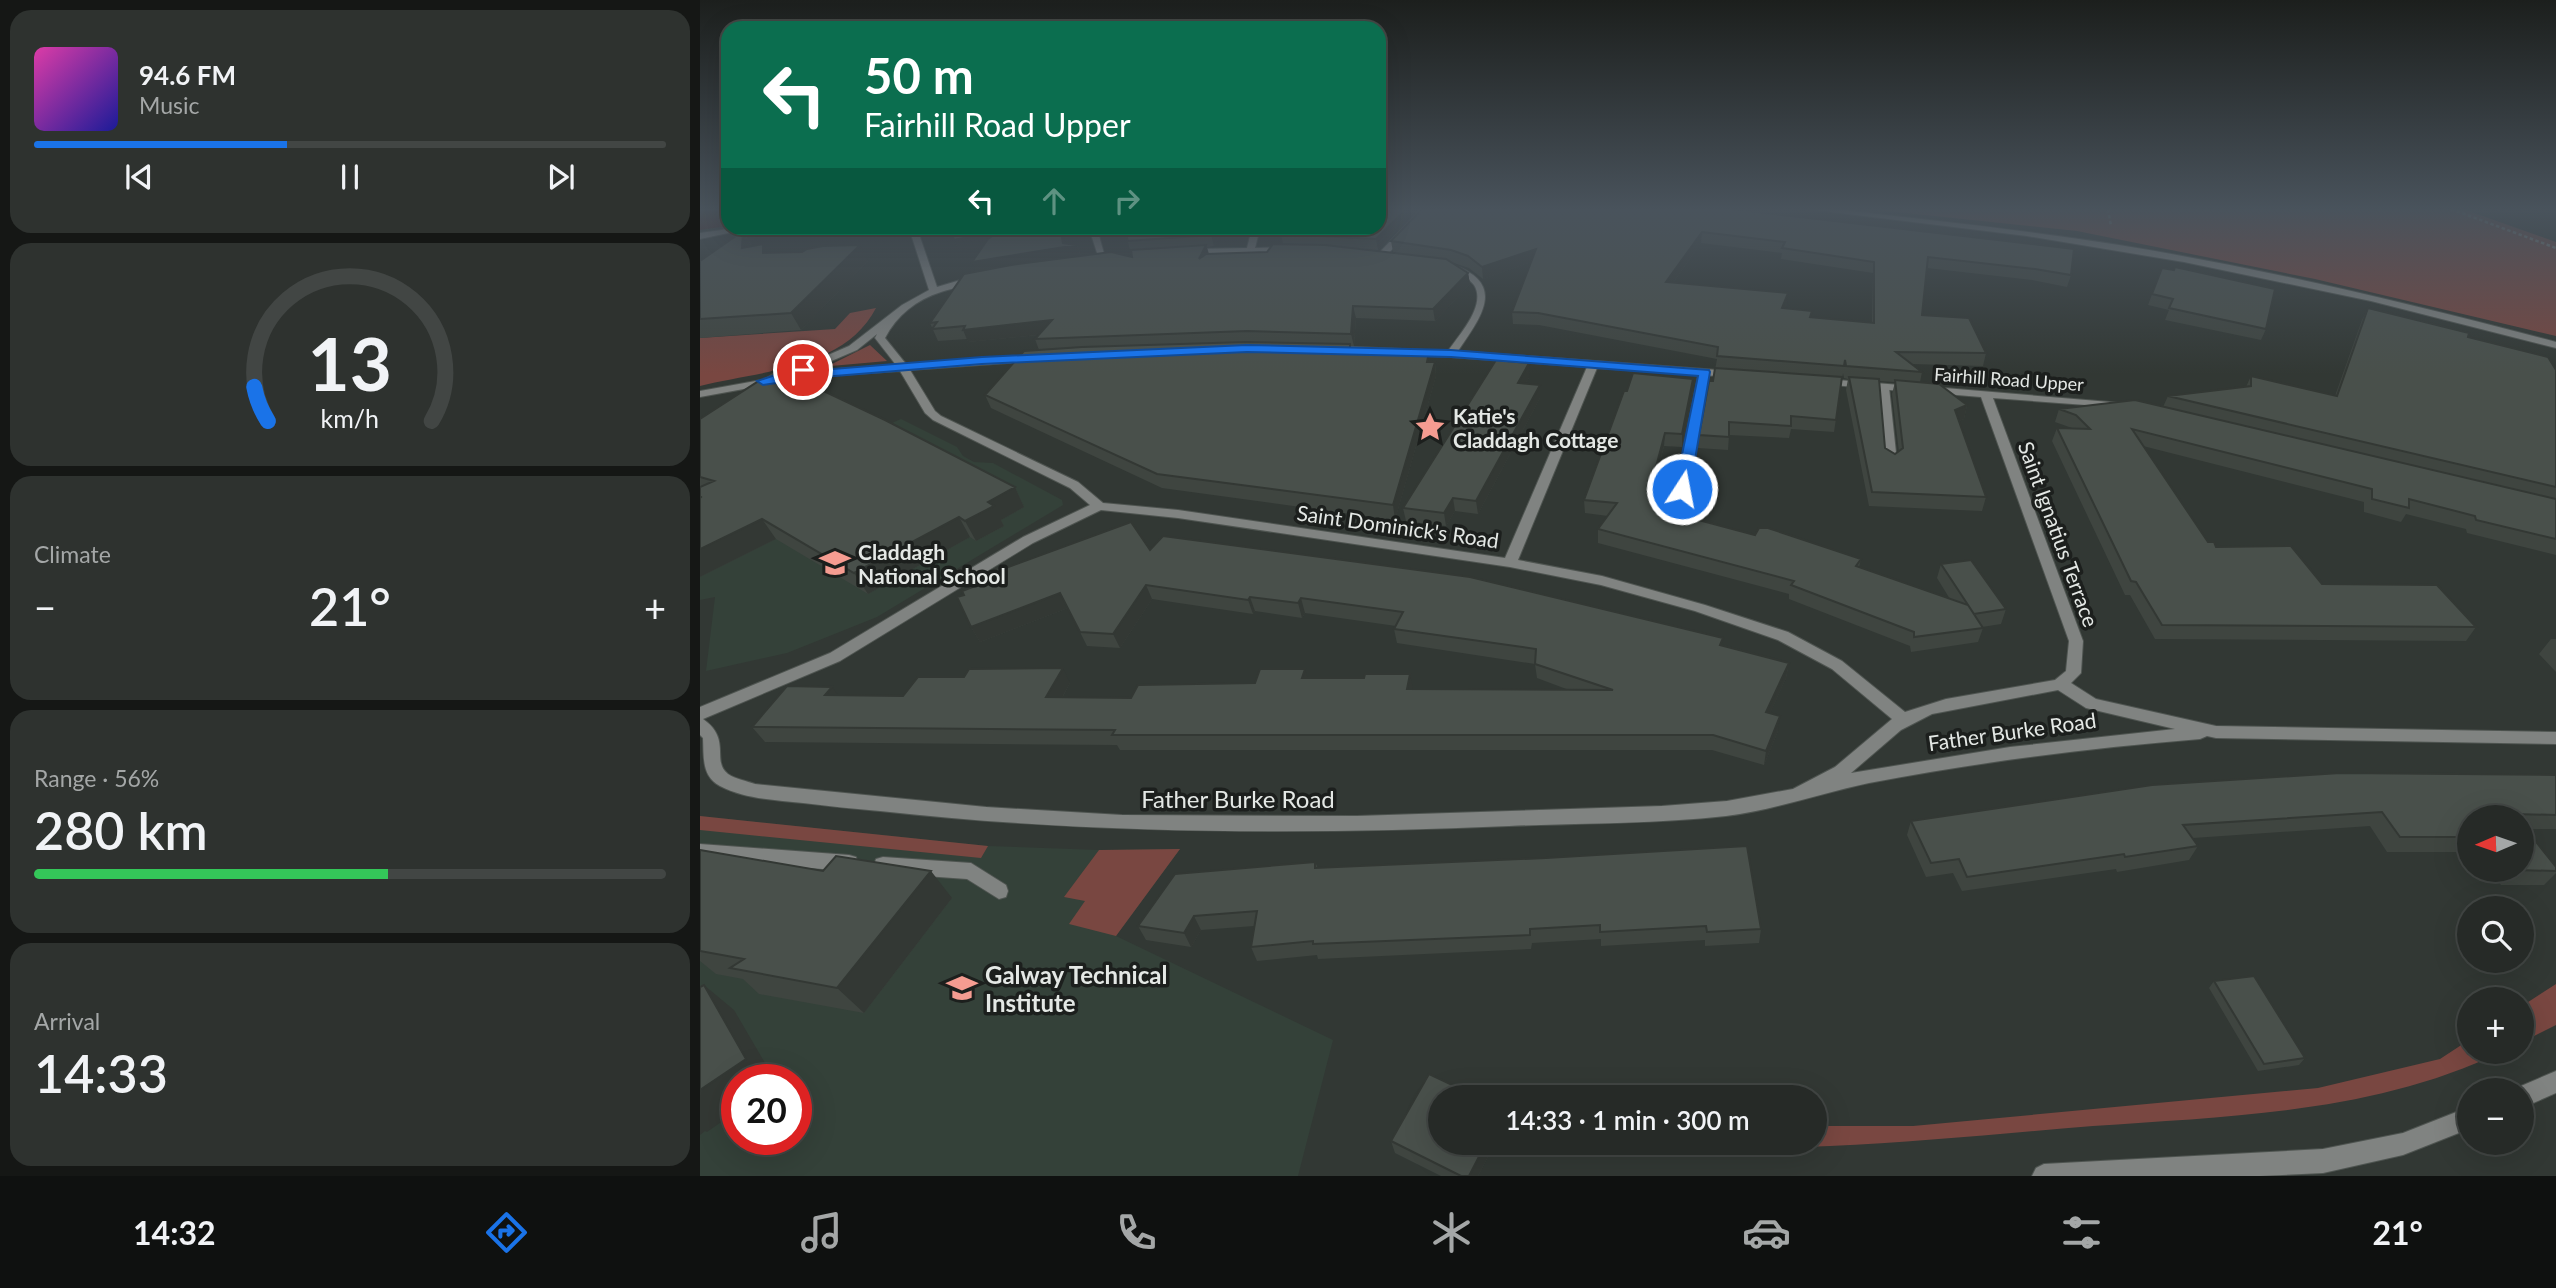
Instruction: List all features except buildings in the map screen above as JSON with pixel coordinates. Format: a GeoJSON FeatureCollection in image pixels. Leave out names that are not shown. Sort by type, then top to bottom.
{"type":"FeatureCollection","features":[{"type":"Feature","properties":{"kind":"street"},"geometry":{"type":"LineString","coordinates":[[925,264],[934,291]]}},
{"type":"Feature","properties":{"kind":"street"},"geometry":{"type":"LineString","coordinates":[[2206,264],[2400,306],[2556,345]]}},
{"type":"Feature","properties":{"kind":"street"},"geometry":{"type":"LineString","coordinates":[[1441,265],[1473,277],[1483,298],[1479,311],[1451,354]]}},
{"type":"Feature","properties":{"kind":"street"},"geometry":{"type":"LineString","coordinates":[[763,381],[828,359],[863,341],[905,307],[934,291],[987,276]]}},
{"type":"Feature","properties":{"kind":"street"},"geometry":{"type":"LineString","coordinates":[[700,714],[835,657],[1028,540],[1098,506],[1074,485],[943,422],[931,413],[903,366],[880,338],[889,321]]}},
{"type":"Feature","properties":{"kind":"street"},"geometry":{"type":"LineString","coordinates":[[1318,349],[1451,354],[1748,375]]}},
{"type":"Feature","properties":{"kind":"street"},"geometry":{"type":"LineString","coordinates":[[700,394],[763,381],[903,366],[1049,357]]}},
{"type":"Feature","properties":{"kind":"street"},"geometry":{"type":"LineString","coordinates":[[1510,563],[1592,365]]}},
{"type":"Feature","properties":{"kind":"street"},"geometry":{"type":"LineString","coordinates":[[1682,489],[1704,372]]}},
{"type":"Feature","properties":{"kind":"street","name":"Fairhill Road Upper"},"geometry":{"type":"LineString","coordinates":[[1814,381],[2081,401],[2140,409]]}},
{"type":"Feature","properties":{"kind":"street"},"geometry":{"type":"LineString","coordinates":[[1884,387],[1891,462]]}},
{"type":"Feature","properties":{"kind":"street","name":"Saint Ignatius Terrace"},"geometry":{"type":"LineString","coordinates":[[1986,395],[2076,641],[2073,673],[2060,684]]}},
{"type":"Feature","properties":{"kind":"street","name":"Saint Dominick's Road"},"geometry":{"type":"LineString","coordinates":[[1098,506],[1178,514],[1510,563],[1602,581],[1700,608],[1783,636],[1837,665],[1904,720]]}},
{"type":"Feature","properties":{"kind":"street","name":"Father Burke Road"},"geometry":{"type":"LineString","coordinates":[[1817,788],[1904,720],[1929,708],[2036,691],[2060,684],[2092,704],[2216,732]]}},
{"type":"Feature","properties":{"kind":"street","name":"Father Burke Road"},"geometry":{"type":"LineString","coordinates":[[700,724],[711,736],[713,769],[723,780],[746,789],[1060,820],[1215,824],[1455,822],[1673,812],[1743,806],[1913,768],[2103,740],[2216,732],[2556,738]]}},
{"type":"Feature","properties":{"kind":"street"},"geometry":{"type":"LineString","coordinates":[[700,852],[971,871],[999,891]]}},
{"type":"Feature","properties":{"kind":"street"},"geometry":{"type":"LineString","coordinates":[[2534,1092],[2556,1082]]}},
{"type":"Feature","properties":{"kind":"street"},"geometry":{"type":"LineString","coordinates":[[2044,1176],[2130,1174],[2323,1161],[2403,1144],[2457,1123]]}},
{"type":"Feature","properties":{"kind":"shaded area"},"geometry":{"type":"Polygon","coordinates":[[[2240,264],[2556,264],[2556,336],[2240,264]]]}},
{"type":"Feature","properties":{"kind":"shaded area"},"geometry":{"type":"Polygon","coordinates":[[[876,308],[862,329],[822,356],[798,365],[700,386],[700,338],[835,329],[850,313],[876,308]]]}},
{"type":"Feature","properties":{"kind":"shaded area"},"geometry":{"type":"Polygon","coordinates":[[[870,345],[887,361],[831,366],[832,364],[870,345]]]}},
{"type":"Feature","properties":{"kind":"shaded area","name":"Claddagh National School"},"geometry":{"type":"Polygon","coordinates":[[[901,419],[957,447],[963,456],[974,462],[993,463],[1062,500],[1063,505],[877,617],[787,653],[706,671],[715,597],[700,600],[700,505],[901,419]]]}},
{"type":"Feature","properties":{"kind":"shaded area","name":"Galway Technical Institute"},"geometry":{"type":"Polygon","coordinates":[[[700,816],[988,846],[1099,850],[1180,849],[1116,936],[1333,1040],[1298,1176],[700,1176],[700,816]]]}},
{"type":"Feature","properties":{"kind":"shaded area"},"geometry":{"type":"Polygon","coordinates":[[[700,816],[988,846],[981,858],[700,830],[700,816]]]}},
{"type":"Feature","properties":{"kind":"shaded area"},"geometry":{"type":"Polygon","coordinates":[[[1180,849],[1116,936],[1069,924],[1085,901],[1064,897],[1099,850],[1180,849]]]}},
{"type":"Feature","properties":{"kind":"shaded area"},"geometry":{"type":"Polygon","coordinates":[[[2556,984],[2556,1025],[2534,1036],[2534,998],[2556,984]]]}},
{"type":"Feature","properties":{"kind":"shaded area"},"geometry":{"type":"Polygon","coordinates":[[[2457,1048],[2457,1064],[2472,1064],[2403,1088],[2302,1108],[2198,1119],[1827,1146],[1827,1126],[1913,1126],[2318,1088],[2440,1059],[2457,1048]]]}},
{"type":"Feature","properties":{"kind":"place","name":"Katie's Claddagh Cottage"},"geometry":{"type":"Point","coordinates":[1430,427]}},
{"type":"Feature","properties":{"kind":"place","name":"Claddagh National School"},"geometry":{"type":"Point","coordinates":[835,563]}},
{"type":"Feature","properties":{"kind":"place","name":"Galway Technical Institute"},"geometry":{"type":"Point","coordinates":[962,988]}},
{"type":"Feature","properties":{"kind":"route"},"geometry":{"type":"LineString","coordinates":[[803,370],[763,381],[903,366],[1087,354],[1247,349],[1372,350],[1704,372],[1682,489]]}}]}
